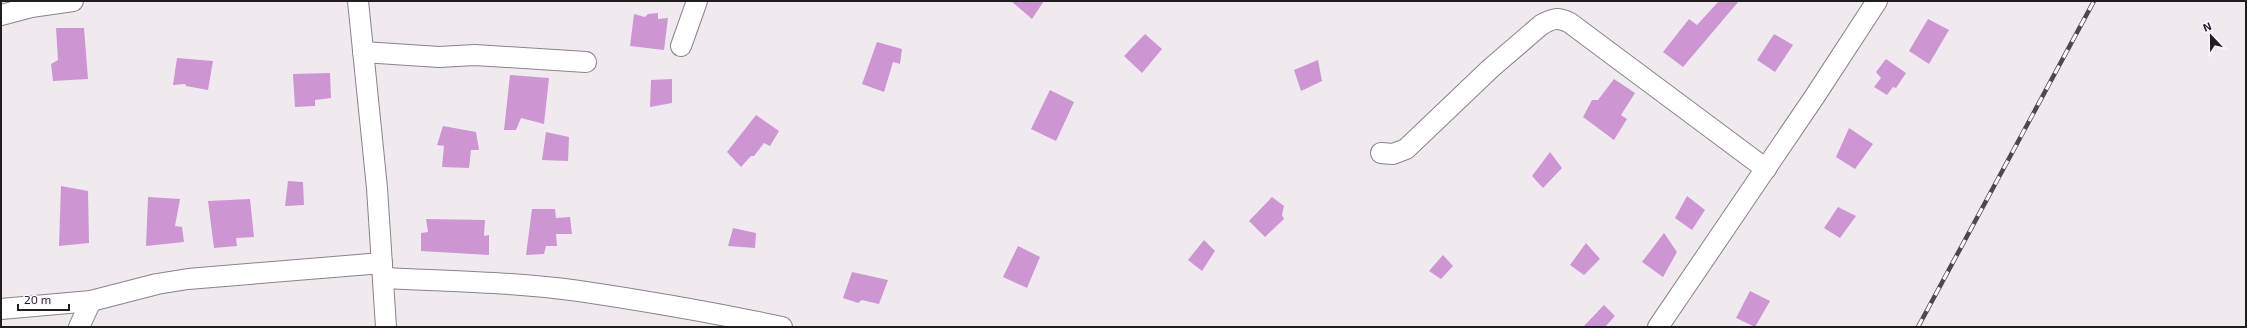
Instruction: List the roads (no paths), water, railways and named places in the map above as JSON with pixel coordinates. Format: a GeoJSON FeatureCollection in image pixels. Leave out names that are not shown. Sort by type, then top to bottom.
{"type":"FeatureCollection","features":[{"type":"Feature","properties":{"kind":"street"},"geometry":{"type":"LineString","coordinates":[[4,11],[74,1]]}},
{"type":"Feature","properties":{"kind":"street"},"geometry":{"type":"LineString","coordinates":[[358,1],[377,188],[386,327]]}},
{"type":"Feature","properties":{"kind":"street"},"geometry":{"type":"LineString","coordinates":[[681,46],[697,1]]}},
{"type":"Feature","properties":{"kind":"street"},"geometry":{"type":"LineString","coordinates":[[1658,327],[1766,169],[1877,1]]}},
{"type":"Feature","properties":{"kind":"street"},"geometry":{"type":"LineString","coordinates":[[1381,154],[1393,154],[1406,149],[1491,68],[1541,25],[1550,19],[1559,18],[1570,23],[1689,110],[1766,169]]}},
{"type":"Feature","properties":{"kind":"street"},"geometry":{"type":"LineString","coordinates":[[363,52],[439,57],[475,55],[586,62]]}},
{"type":"Feature","properties":{"kind":"street"},"geometry":{"type":"LineString","coordinates":[[1,309],[91,301],[157,284],[188,279],[382,270],[578,291],[724,315],[782,327]]}},
{"type":"Feature","properties":{"kind":"street"},"geometry":{"type":"LineString","coordinates":[[79,327],[91,301]]}},
{"type":"Feature","properties":{"kind":"railway"},"geometry":{"type":"LineString","coordinates":[[1918,327],[2094,1]]}}]}
